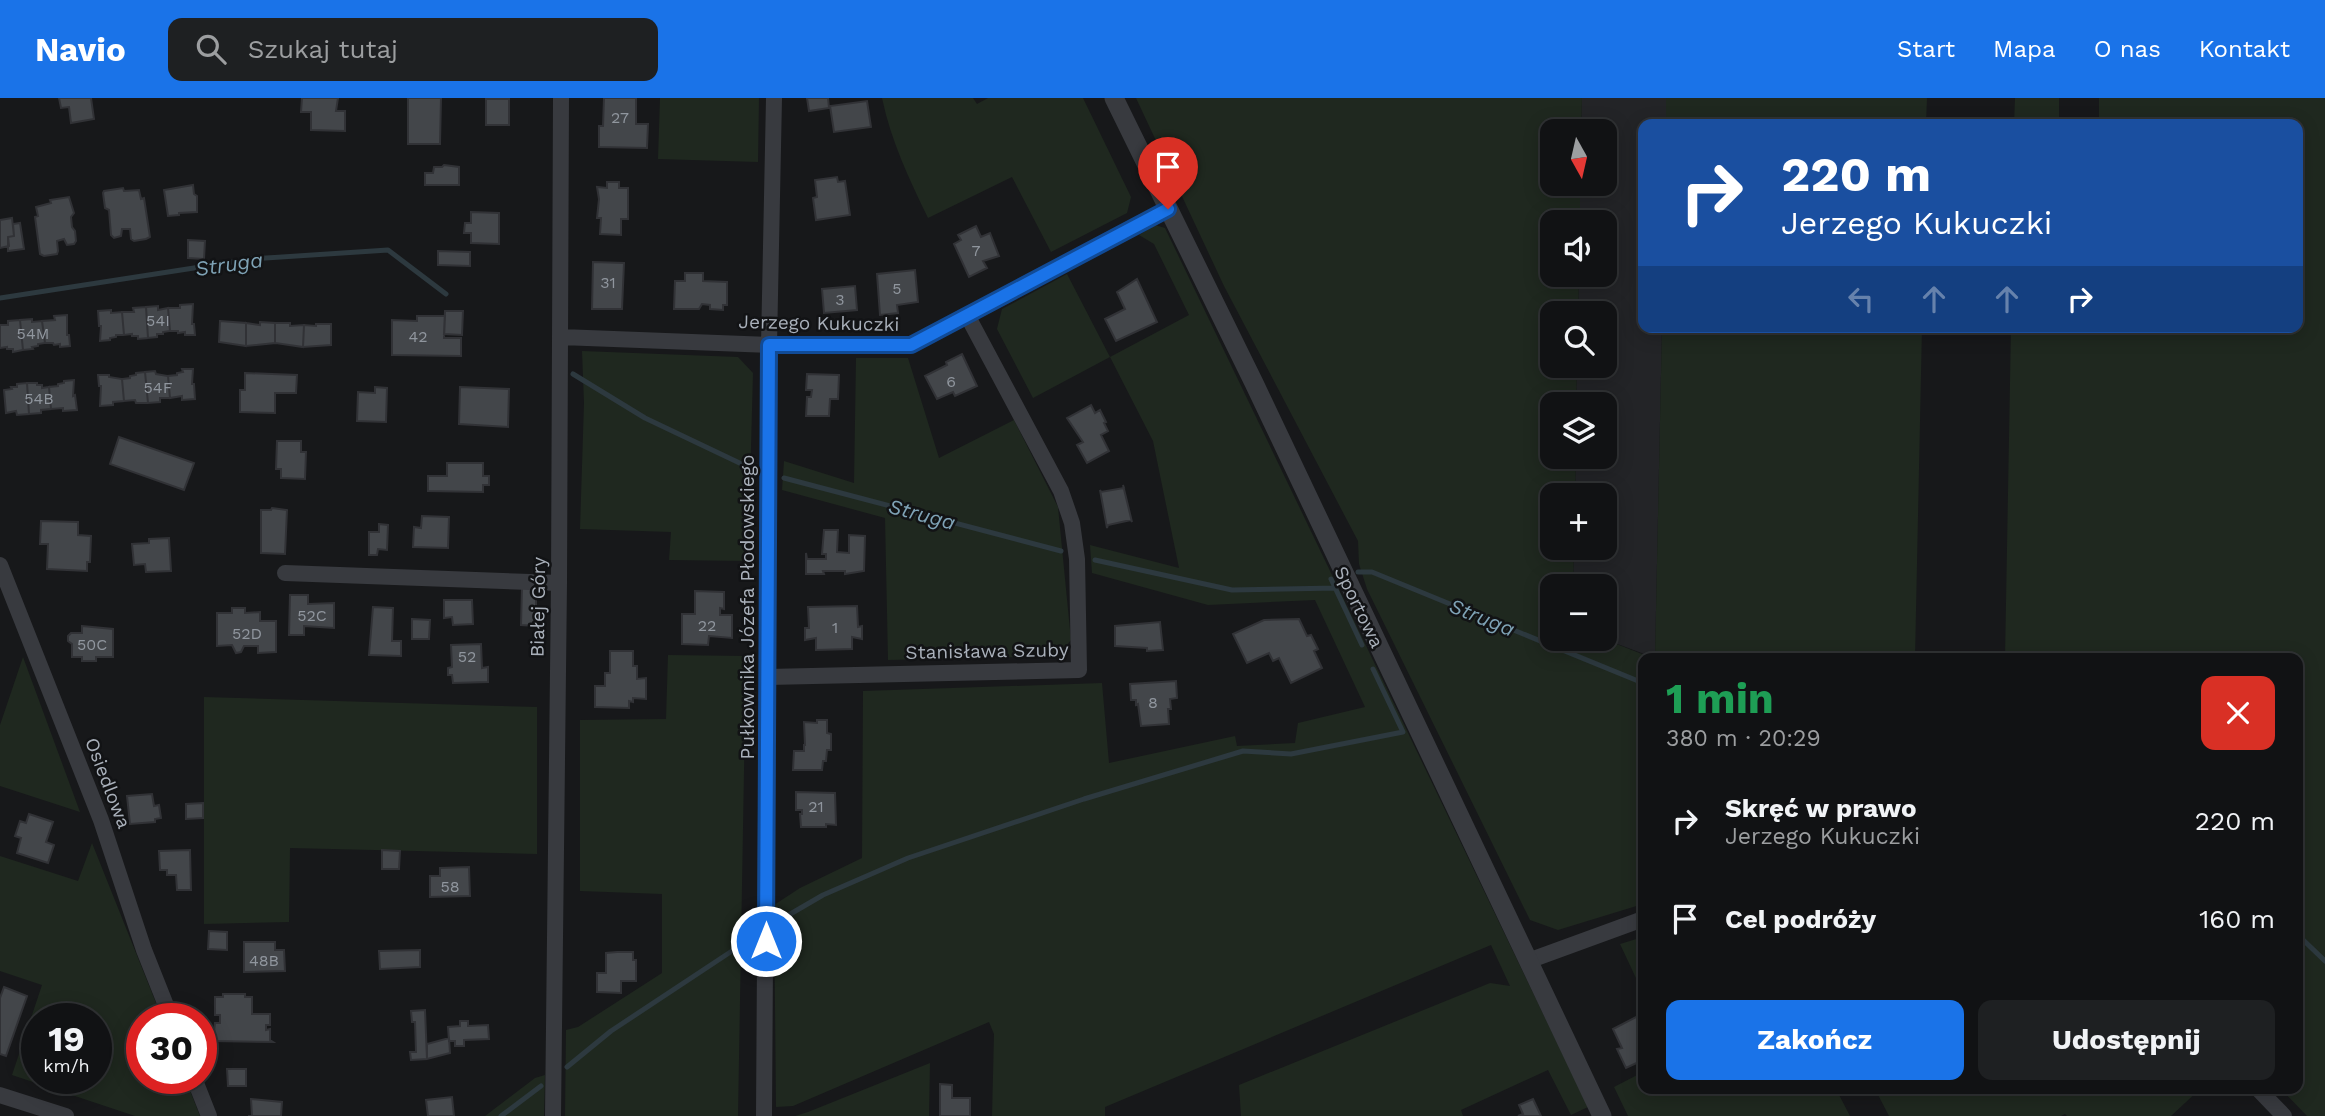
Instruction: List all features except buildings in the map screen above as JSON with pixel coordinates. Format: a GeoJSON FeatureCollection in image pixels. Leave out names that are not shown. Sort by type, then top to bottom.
{"type":"FeatureCollection","features":[{"type":"Feature","properties":{"kind":"street","name":"Białej Góry"},"geometry":{"type":"LineString","coordinates":[[553,1116],[561,98]]}},
{"type":"Feature","properties":{"kind":"street","name":"Pułkownika Józefa Płodowskiego"},"geometry":{"type":"LineString","coordinates":[[764,1116],[769,345],[774,98]]}},
{"type":"Feature","properties":{"kind":"street","name":"Sportowa"},"geometry":{"type":"LineString","coordinates":[[1114,98],[1254,383],[1602,1116]]}},
{"type":"Feature","properties":{"kind":"street","name":"Jerzego Kukuczki"},"geometry":{"type":"LineString","coordinates":[[561,337],[769,345],[911,345],[1168,209]]}},
{"type":"Feature","properties":{"kind":"street","name":"Stanisława Szuby"},"geometry":{"type":"LineString","coordinates":[[768,677],[1079,670],[1077,559],[1072,523],[1061,491],[967,315]]}},
{"type":"Feature","properties":{"kind":"street","name":"Osiedlowa"},"geometry":{"type":"LineString","coordinates":[[0,565],[101,820],[165,1003]]}},
{"type":"Feature","properties":{"kind":"street"},"geometry":{"type":"LineString","coordinates":[[285,573],[559,583]]}},
{"type":"Feature","properties":{"kind":"street"},"geometry":{"type":"LineString","coordinates":[[1528,961],[1638,921]]}},
{"type":"Feature","properties":{"kind":"street"},"geometry":{"type":"LineString","coordinates":[[200,1094],[209,1116]]}},
{"type":"Feature","properties":{"kind":"street"},"geometry":{"type":"LineString","coordinates":[[2263,1094],[2284,1116]]}},
{"type":"Feature","properties":{"kind":"street"},"geometry":{"type":"LineString","coordinates":[[0,1095],[66,1116]]}},
{"type":"Feature","properties":{"kind":"shaded area"},"geometry":{"type":"Polygon","coordinates":[[[660,98],[759,98],[758,162],[658,159],[660,98]]]}},
{"type":"Feature","properties":{"kind":"shaded area"},"geometry":{"type":"Polygon","coordinates":[[[882,98],[973,98],[977,104],[988,98],[1083,98],[1131,197],[1127,213],[1051,252],[1012,177],[928,218],[907,174],[882,98]]]}},
{"type":"Feature","properties":{"kind":"shaded area"},"geometry":{"type":"Polygon","coordinates":[[[1136,98],[1582,98],[1581,119],[1540,119],[1540,196],[1580,196],[1580,210],[1540,210],[1540,287],[1579,287],[1578,301],[1540,301],[1540,378],[1577,378],[1576,392],[1540,392],[1540,469],[1576,469],[1575,483],[1540,483],[1540,560],[1574,560],[1573,574],[1540,574],[1540,651],[1617,651],[1617,644],[1639,653],[1638,906],[1558,930],[1530,920],[1367,589],[1359,564],[1358,541],[1224,286],[1136,98]]]}},
{"type":"Feature","properties":{"kind":"shaded area"},"geometry":{"type":"Polygon","coordinates":[[[1582,98],[1666,98],[1666,119],[1638,119],[1638,333],[1662,333],[1655,653],[1642,653],[1617,644],[1617,574],[1573,574],[1574,560],[1617,560],[1617,483],[1575,483],[1576,469],[1617,469],[1617,392],[1576,392],[1577,378],[1617,378],[1617,301],[1578,301],[1579,287],[1617,287],[1617,210],[1580,210],[1580,196],[1617,196],[1617,119],[1581,119],[1582,98]]]}},
{"type":"Feature","properties":{"kind":"shaded area"},"geometry":{"type":"Polygon","coordinates":[[[1666,98],[1927,98],[1926,119],[1666,119],[1666,98]]]}},
{"type":"Feature","properties":{"kind":"shaded area"},"geometry":{"type":"Polygon","coordinates":[[[2015,98],[2059,98],[2059,119],[2014,119],[2015,98]]]}},
{"type":"Feature","properties":{"kind":"shaded area"},"geometry":{"type":"Polygon","coordinates":[[[2099,98],[2325,98],[2325,1116],[2307,1116],[2286,1094],[2303,1094],[2303,653],[2005,653],[2011,333],[2303,333],[2303,119],[2099,119],[2099,98]]]}},
{"type":"Feature","properties":{"kind":"shaded area"},"geometry":{"type":"Polygon","coordinates":[[[1155,225],[1165,228],[1588,1107],[1571,1115],[1548,1070],[1461,1110],[1463,1116],[1241,1116],[1239,1085],[1490,983],[1510,986],[1491,945],[1105,1107],[1105,1116],[992,1116],[994,1034],[989,1022],[793,1106],[776,1107],[774,905],[800,888],[862,858],[863,691],[1102,683],[1109,763],[1235,736],[1237,746],[1295,743],[1298,723],[1365,707],[1315,600],[1208,605],[1092,573],[1090,545],[1179,568],[1153,441],[1110,357],[1189,315],[1154,244],[1139,235],[1155,225]]]}},
{"type":"Feature","properties":{"kind":"shaded area"},"geometry":{"type":"Polygon","coordinates":[[[1067,274],[1110,357],[1033,398],[997,329],[1002,309],[1067,274]]]}},
{"type":"Feature","properties":{"kind":"shaded area"},"geometry":{"type":"Polygon","coordinates":[[[1662,333],[1922,333],[1915,653],[1655,653],[1662,333]]]}},
{"type":"Feature","properties":{"kind":"shaded area"},"geometry":{"type":"Polygon","coordinates":[[[582,351],[738,357],[753,373],[748,561],[669,560],[671,532],[580,529],[584,403],[582,351]]]}},
{"type":"Feature","properties":{"kind":"shaded area"},"geometry":{"type":"Polygon","coordinates":[[[856,358],[908,358],[939,458],[1014,420],[1058,507],[1071,640],[1058,656],[888,660],[885,518],[782,490],[784,461],[854,483],[856,358]]]}},
{"type":"Feature","properties":{"kind":"shaded area"},"geometry":{"type":"Polygon","coordinates":[[[668,655],[746,656],[738,1116],[565,1116],[566,1030],[578,1027],[662,973],[662,894],[580,891],[580,720],[666,719],[668,655]]]}},
{"type":"Feature","properties":{"kind":"shaded area"},"geometry":{"type":"Polygon","coordinates":[[[23,657],[80,812],[0,786],[0,725],[23,657]]]}},
{"type":"Feature","properties":{"kind":"shaded area"},"geometry":{"type":"Polygon","coordinates":[[[204,697],[537,707],[537,854],[290,848],[289,922],[204,924],[204,697]]]}},
{"type":"Feature","properties":{"kind":"shaded area"},"geometry":{"type":"Polygon","coordinates":[[[92,843],[156,1003],[126,1003],[126,1094],[191,1094],[200,1116],[135,1116],[69,1094],[112,1094],[112,1003],[36,1003],[42,985],[0,971],[0,856],[78,881],[92,843]]]}},
{"type":"Feature","properties":{"kind":"shaded area"},"geometry":{"type":"Polygon","coordinates":[[[1638,939],[1638,982],[1620,944],[1638,939]]]}},
{"type":"Feature","properties":{"kind":"shaded area"},"geometry":{"type":"Polygon","coordinates":[[[21,1048],[21,1078],[12,1075],[21,1048]]]}},
{"type":"Feature","properties":{"kind":"shaded area"},"geometry":{"type":"Polygon","coordinates":[[[930,1063],[929,1116],[795,1116],[808,1112],[930,1063]]]}},
{"type":"Feature","properties":{"kind":"shaded area"},"geometry":{"type":"Polygon","coordinates":[[[545,1075],[544,1116],[485,1116],[535,1078],[545,1075]]]}},
{"type":"Feature","properties":{"kind":"shaded area"},"geometry":{"type":"Polygon","coordinates":[[[1638,1075],[1638,1094],[1839,1094],[1850,1116],[1628,1116],[1614,1087],[1638,1075]]]}},
{"type":"Feature","properties":{"kind":"shaded area"},"geometry":{"type":"Polygon","coordinates":[[[1878,1094],[2195,1094],[2171,1116],[1889,1116],[1878,1094]]]}},
{"type":"Feature","properties":{"kind":"waterway","name":"Struga"},"geometry":{"type":"LineString","coordinates":[[0,298],[252,259],[388,250],[446,294]]}},
{"type":"Feature","properties":{"kind":"waterway","name":"Struga"},"geometry":{"type":"LineString","coordinates":[[573,374],[645,418],[748,467]]}},
{"type":"Feature","properties":{"kind":"waterway","name":"Struga"},"geometry":{"type":"LineString","coordinates":[[784,478],[1061,551]]}},
{"type":"Feature","properties":{"kind":"waterway","name":"Struga"},"geometry":{"type":"LineString","coordinates":[[1095,560],[1232,590],[1336,588]]}},
{"type":"Feature","properties":{"kind":"waterway","name":"Struga"},"geometry":{"type":"LineString","coordinates":[[1358,572],[1372,572],[1638,681]]}},
{"type":"Feature","properties":{"kind":"waterway"},"geometry":{"type":"LineString","coordinates":[[1331,579],[1362,645]]}},
{"type":"Feature","properties":{"kind":"waterway"},"geometry":{"type":"LineString","coordinates":[[780,920],[823,895],[908,858],[1084,799],[1243,751],[1291,754],[1403,732],[1373,669]]}},
{"type":"Feature","properties":{"kind":"waterway","name":"Struga"},"geometry":{"type":"LineString","coordinates":[[2303,940],[2325,961]]}},
{"type":"Feature","properties":{"kind":"waterway"},"geometry":{"type":"LineString","coordinates":[[567,1067],[611,1031],[738,947]]}},
{"type":"Feature","properties":{"kind":"waterway"},"geometry":{"type":"LineString","coordinates":[[501,1116],[541,1086]]}},
{"type":"Feature","properties":{"kind":"route"},"geometry":{"type":"LineString","coordinates":[[766,941],[769,345],[911,345],[1168,209]]}}]}
